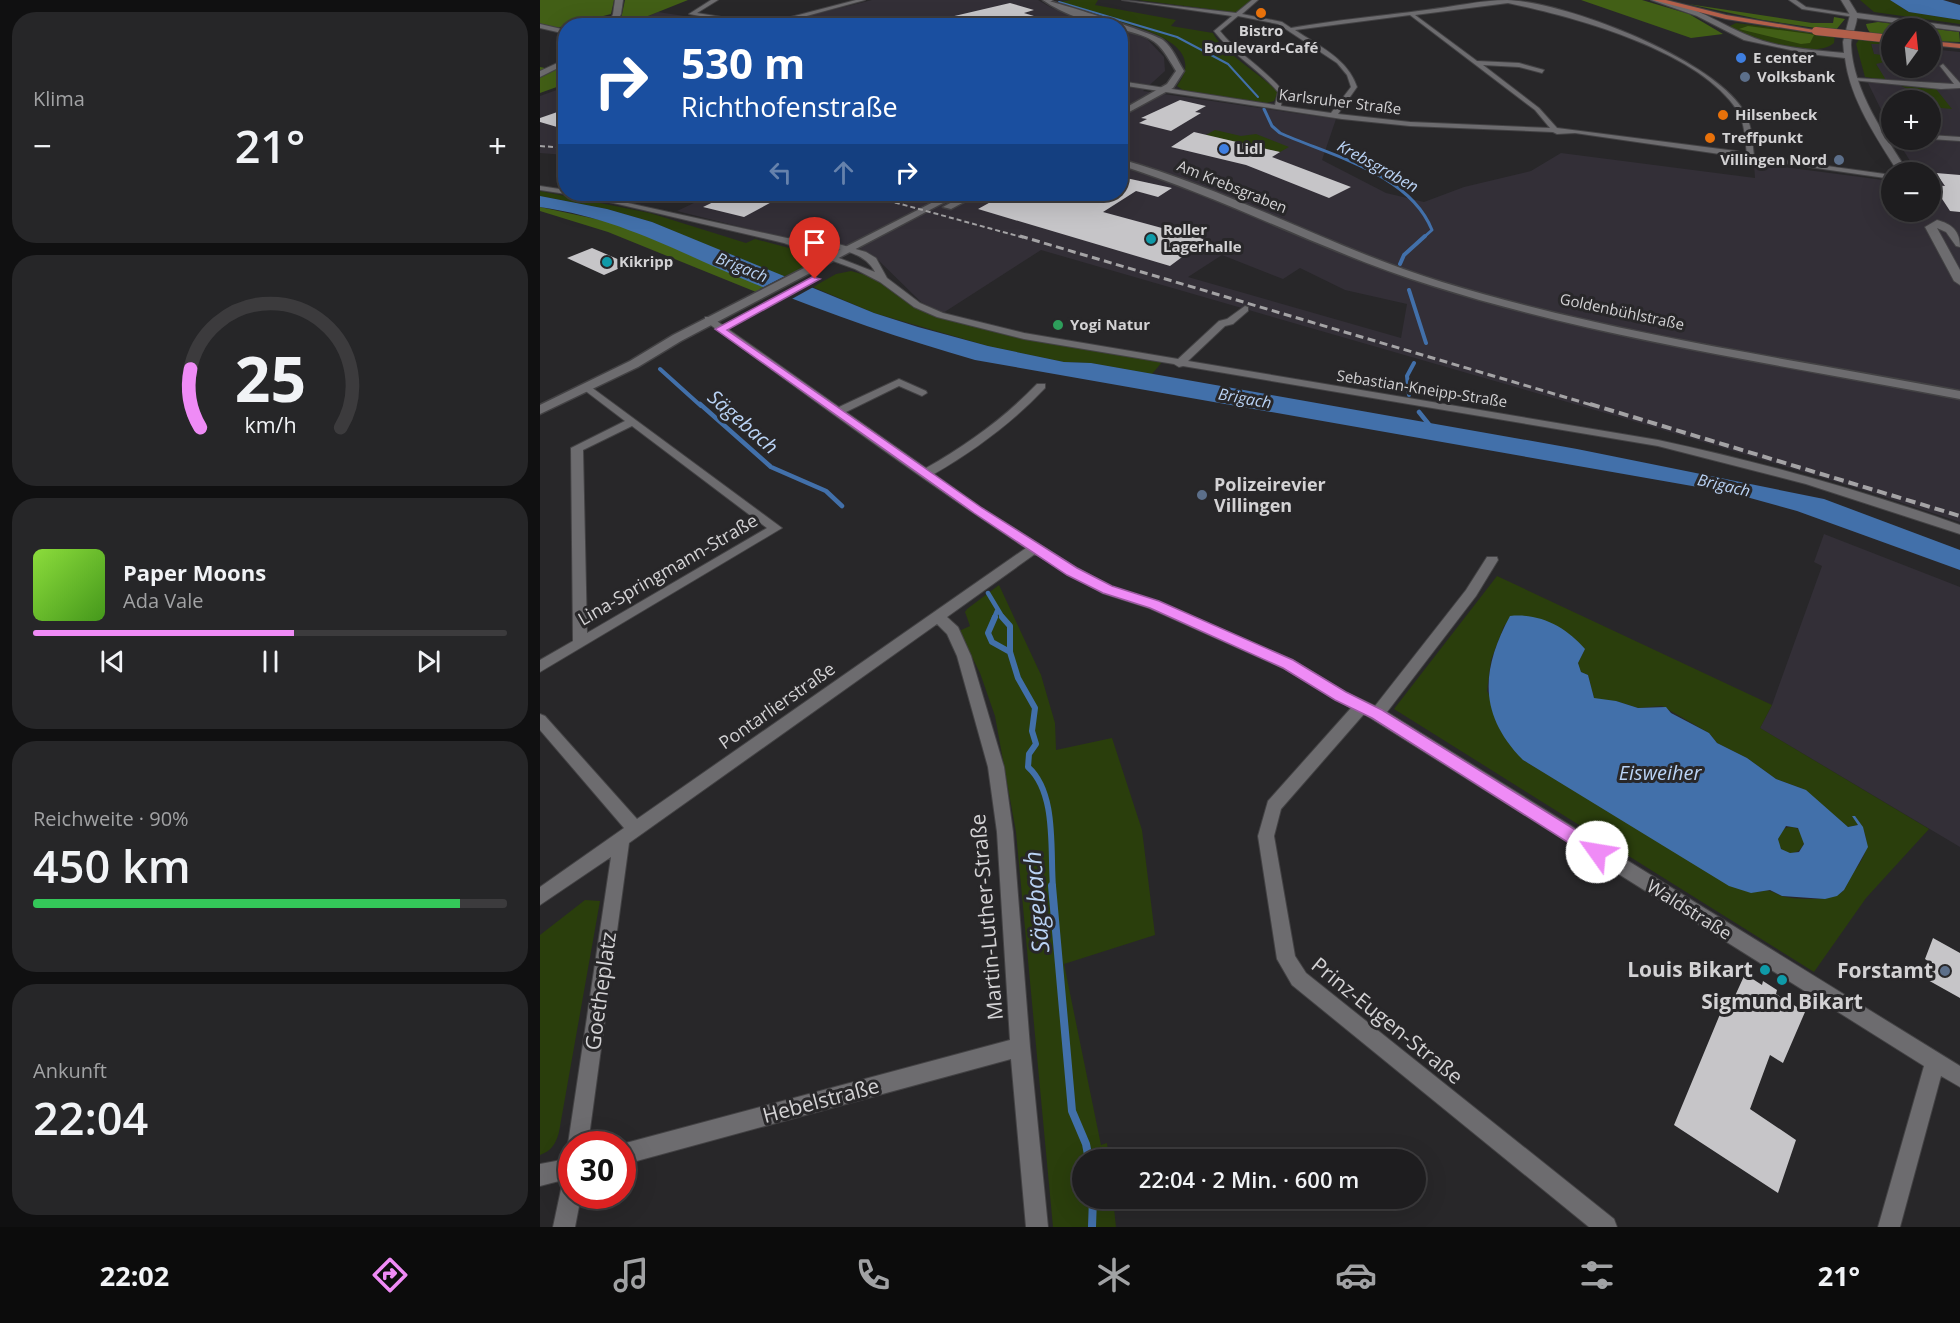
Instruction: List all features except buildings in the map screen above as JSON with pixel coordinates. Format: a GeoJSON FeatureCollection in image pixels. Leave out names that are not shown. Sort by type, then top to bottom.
{"type":"FeatureCollection","features":[{"type":"Feature","properties":{"kind":"main road"},"geometry":{"type":"LineString","coordinates":[[615,18],[618,0]]}},
{"type":"Feature","properties":{"kind":"main road"},"geometry":{"type":"LineString","coordinates":[[1656,0],[1755,22],[1881,38]]}},
{"type":"Feature","properties":{"kind":"main road"},"geometry":{"type":"LineString","coordinates":[[1656,0],[1700,14],[1723,28],[1747,38],[1831,58],[1852,68]]}},
{"type":"Feature","properties":{"kind":"main road"},"geometry":{"type":"LineString","coordinates":[[1845,0],[1854,15],[1846,45],[1855,80],[1865,108],[1897,162]]}},
{"type":"Feature","properties":{"kind":"main road"},"geometry":{"type":"LineString","coordinates":[[1854,15],[1960,29]]}},
{"type":"Feature","properties":{"kind":"main road"},"geometry":{"type":"LineString","coordinates":[[1723,28],[1731,22],[1755,22]]}},
{"type":"Feature","properties":{"kind":"main road"},"geometry":{"type":"LineString","coordinates":[[1941,44],[1960,46]]}},
{"type":"Feature","properties":{"kind":"main road"},"geometry":{"type":"LineString","coordinates":[[1822,51],[1846,45]]}},
{"type":"Feature","properties":{"kind":"main road"},"geometry":{"type":"LineString","coordinates":[[1795,49],[1850,56]]}},
{"type":"Feature","properties":{"kind":"main road"},"geometry":{"type":"LineString","coordinates":[[1809,52],[1850,56]]}},
{"type":"Feature","properties":{"kind":"main road"},"geometry":{"type":"LineString","coordinates":[[540,74],[558,65]]}},
{"type":"Feature","properties":{"kind":"main road"},"geometry":{"type":"LineString","coordinates":[[1937,223],[1950,230],[1960,244]]}},
{"type":"Feature","properties":{"kind":"main road"},"geometry":{"type":"LineString","coordinates":[[1937,223],[1960,259]]}},
{"type":"Feature","properties":{"kind":"main road"},"geometry":{"type":"LineString","coordinates":[[1937,223],[1932,227],[1960,281]]}},
{"type":"Feature","properties":{"kind":"street"},"geometry":{"type":"LineString","coordinates":[[715,0],[692,14],[718,18]]}},
{"type":"Feature","properties":{"kind":"street"},"geometry":{"type":"LineString","coordinates":[[791,18],[862,0]]}},
{"type":"Feature","properties":{"kind":"street"},"geometry":{"type":"LineString","coordinates":[[1047,0],[1063,9],[1093,18]]}},
{"type":"Feature","properties":{"kind":"street"},"geometry":{"type":"LineString","coordinates":[[1125,0],[1240,15],[1280,23],[1293,29],[1339,62],[1350,75],[1354,87],[1333,116]]}},
{"type":"Feature","properties":{"kind":"street"},"geometry":{"type":"LineString","coordinates":[[1255,0],[1240,15],[1217,31],[1234,51],[1273,82],[1281,92],[1277,108]]}},
{"type":"Feature","properties":{"kind":"street"},"geometry":{"type":"LineString","coordinates":[[1792,0],[1804,9],[1854,15]]}},
{"type":"Feature","properties":{"kind":"street"},"geometry":{"type":"LineString","coordinates":[[1293,29],[1412,15],[1489,1],[1506,1],[1552,9],[1669,54],[1703,74],[1728,95],[1741,111],[1751,158]]}},
{"type":"Feature","properties":{"kind":"street"},"geometry":{"type":"LineString","coordinates":[[1412,15],[1537,109],[1557,132]]}},
{"type":"Feature","properties":{"kind":"street"},"geometry":{"type":"LineString","coordinates":[[540,26],[558,30]]}},
{"type":"Feature","properties":{"kind":"street"},"geometry":{"type":"LineString","coordinates":[[540,32],[551,28]]}},
{"type":"Feature","properties":{"kind":"street"},"geometry":{"type":"LineString","coordinates":[[1128,29],[1152,36],[1168,48],[1180,71],[1176,80],[1128,110]]}},
{"type":"Feature","properties":{"kind":"street"},"geometry":{"type":"LineString","coordinates":[[1477,63],[1519,65],[1542,71]]}},
{"type":"Feature","properties":{"kind":"street"},"geometry":{"type":"LineString","coordinates":[[1855,80],[1941,87],[1959,86],[1943,66]]}},
{"type":"Feature","properties":{"kind":"street","name":"Karlsruher Straße"},"geometry":{"type":"LineString","coordinates":[[1128,85],[1333,116],[1410,124],[1557,132],[1881,174]]}},
{"type":"Feature","properties":{"kind":"street"},"geometry":{"type":"LineString","coordinates":[[1128,105],[1159,91]]}},
{"type":"Feature","properties":{"kind":"street"},"geometry":{"type":"LineString","coordinates":[[1941,138],[1960,139]]}},
{"type":"Feature","properties":{"kind":"street","name":"Am Krebsgraben"},"geometry":{"type":"LineString","coordinates":[[1128,165],[1205,189],[1330,244]]}},
{"type":"Feature","properties":{"kind":"street"},"geometry":{"type":"LineString","coordinates":[[540,188],[558,191]]}},
{"type":"Feature","properties":{"kind":"street","name":"Sebastian-Kneipp-Straße"},"geometry":{"type":"LineString","coordinates":[[610,201],[787,241],[850,250],[873,260],[883,279]]}},
{"type":"Feature","properties":{"kind":"street"},"geometry":{"type":"LineString","coordinates":[[765,300],[833,258],[942,201]]}},
{"type":"Feature","properties":{"kind":"street"},"geometry":{"type":"LineString","coordinates":[[540,410],[634,364],[689,344],[713,324],[815,279],[961,201]]}},
{"type":"Feature","properties":{"kind":"street","name":"Sebastian-Kneipp-Straße"},"geometry":{"type":"LineString","coordinates":[[787,241],[846,262],[883,279],[917,305],[958,321],[1079,347],[1658,443],[1720,456],[1826,485],[1960,530]]}},
{"type":"Feature","properties":{"kind":"street","name":"Goldenbühlstraße"},"geometry":{"type":"LineString","coordinates":[[1330,244],[1438,284],[1535,310],[1913,388],[1960,395]]}},
{"type":"Feature","properties":{"kind":"street"},"geometry":{"type":"LineString","coordinates":[[1179,364],[1222,323],[1230,322],[1245,309]]}},
{"type":"Feature","properties":{"kind":"street","name":"Waldstraße"},"geometry":{"type":"LineString","coordinates":[[713,324],[926,474],[1072,572],[1107,590],[1154,605],[1288,664],[1370,710],[1960,1077]]}},
{"type":"Feature","properties":{"kind":"street"},"geometry":{"type":"LineString","coordinates":[[837,412],[899,382],[922,393]]}},
{"type":"Feature","properties":{"kind":"street"},"geometry":{"type":"LineString","coordinates":[[926,474],[984,440],[1041,386]]}},
{"type":"Feature","properties":{"kind":"street","name":"Lina-Springmann-Straße"},"geometry":{"type":"LineString","coordinates":[[540,667],[776,528],[587,387]]}},
{"type":"Feature","properties":{"kind":"street","name":"Goldenbühlstraße"},"geometry":{"type":"LineString","coordinates":[[1913,388],[1960,401]]}},
{"type":"Feature","properties":{"kind":"street","name":"Lina-Springmann-Straße"},"geometry":{"type":"LineString","coordinates":[[580,643],[577,448],[633,420]]}},
{"type":"Feature","properties":{"kind":"street","name":"Pontarlierstraße"},"geometry":{"type":"LineString","coordinates":[[540,897],[1036,547]]}},
{"type":"Feature","properties":{"kind":"street","name":"Prinz-Eugen-Straße"},"geometry":{"type":"LineString","coordinates":[[1492,560],[1471,592],[1370,710],[1274,806],[1266,836],[1286,959],[1299,979],[1606,1227]]}},
{"type":"Feature","properties":{"kind":"street","name":"Martin-Luther-Straße"},"geometry":{"type":"LineString","coordinates":[[938,616],[953,631],[964,656],[996,766],[1005,832],[1020,1047],[1037,1227]]}},
{"type":"Feature","properties":{"kind":"street"},"geometry":{"type":"LineString","coordinates":[[540,720],[629,833]]}},
{"type":"Feature","properties":{"kind":"street","name":"Goetheplatz"},"geometry":{"type":"LineString","coordinates":[[580,1131],[629,833]]}},
{"type":"Feature","properties":{"kind":"street","name":"Hebelstraße"},"geometry":{"type":"LineString","coordinates":[[636,1151],[1020,1047]]}},
{"type":"Feature","properties":{"kind":"street"},"geometry":{"type":"LineString","coordinates":[[1889,1227],[1935,1063]]}},
{"type":"Feature","properties":{"kind":"street"},"geometry":{"type":"LineString","coordinates":[[540,1175],[558,1171]]}},
{"type":"Feature","properties":{"kind":"street"},"geometry":{"type":"LineString","coordinates":[[564,1227],[567,1209]]}},
{"type":"Feature","properties":{"kind":"shaded area"},"geometry":{"type":"Polygon","coordinates":[[[872,0],[1038,0],[1052,8],[1086,18],[800,18],[872,0]]]}},
{"type":"Feature","properties":{"kind":"shaded area"},"geometry":{"type":"Polygon","coordinates":[[[658,12],[697,18],[644,18],[658,12]]]}},
{"type":"Feature","properties":{"kind":"shaded area"},"geometry":{"type":"Polygon","coordinates":[[[1128,32],[1147,39],[1164,57],[1165,71],[1143,91],[1336,119],[1322,160],[1386,193],[1424,202],[1464,187],[1531,171],[1561,153],[1755,178],[1754,163],[1881,180],[1881,222],[1941,222],[1941,162],[1911,162],[1903,150],[1941,150],[1941,90],[1881,90],[1881,110],[1868,83],[1885,80],[1884,78],[1941,78],[1941,50],[1960,52],[1960,522],[1860,489],[1633,421],[1041,250],[943,313],[921,302],[874,256],[859,248],[781,237],[677,211],[698,201],[1128,201],[1128,32]],[[1222,255],[1188,277],[1401,338],[1407,304],[1345,290],[1300,268],[1283,279],[1222,255]]]}},
{"type":"Feature","properties":{"kind":"shaded area"},"geometry":{"type":"Polygon","coordinates":[[[1871,43],[1881,44],[1881,73],[1876,64],[1871,43]]]}},
{"type":"Feature","properties":{"kind":"shaded area"},"geometry":{"type":"Polygon","coordinates":[[[558,90],[558,154],[540,153],[540,96],[558,90]]]}},
{"type":"Feature","properties":{"kind":"shaded area"},"geometry":{"type":"Polygon","coordinates":[[[1824,534],[1960,587],[1960,847],[1760,728],[1772,705],[1822,566],[1814,562],[1824,534]]]}},
{"type":"Feature","properties":{"kind":"green space"},"geometry":{"type":"Polygon","coordinates":[[[540,0],[614,0],[611,14],[596,18],[558,18],[557,28],[540,25],[540,0]]]}},
{"type":"Feature","properties":{"kind":"green space"},"geometry":{"type":"Polygon","coordinates":[[[625,0],[688,0],[643,18],[621,18],[625,0]]]}},
{"type":"Feature","properties":{"kind":"green space"},"geometry":{"type":"Polygon","coordinates":[[[1098,0],[1095,5],[1176,20],[1171,26],[1213,33],[1224,47],[1278,92],[1274,101],[1267,103],[1183,90],[1177,86],[1185,67],[1180,51],[1165,39],[1128,24],[1128,18],[1108,18],[1059,2],[1098,0]]]}},
{"type":"Feature","properties":{"kind":"green space"},"geometry":{"type":"Polygon","coordinates":[[[1138,0],[1251,0],[1239,12],[1233,12],[1138,0]]]}},
{"type":"Feature","properties":{"kind":"green space"},"geometry":{"type":"Polygon","coordinates":[[[1581,0],[1642,0],[1689,14],[1723,34],[1691,38],[1581,0]]]}},
{"type":"Feature","properties":{"kind":"green space"},"geometry":{"type":"Polygon","coordinates":[[[1860,0],[1890,0],[1909,12],[1960,20],[1960,24],[1941,21],[1941,18],[1917,18],[1874,12],[1860,0]]]}},
{"type":"Feature","properties":{"kind":"green space"},"geometry":{"type":"Polygon","coordinates":[[[1688,4],[1812,23],[1833,23],[1834,17],[1845,19],[1835,31],[1763,20],[1688,4]]]}},
{"type":"Feature","properties":{"kind":"green space"},"geometry":{"type":"Polygon","coordinates":[[[1881,22],[1881,37],[1869,32],[1866,24],[1881,22]]]}},
{"type":"Feature","properties":{"kind":"green space"},"geometry":{"type":"Polygon","coordinates":[[[1736,23],[1835,35],[1834,43],[1825,48],[1812,49],[1781,46],[1750,37],[1728,27],[1736,23]]]}},
{"type":"Feature","properties":{"kind":"green space"},"geometry":{"type":"Polygon","coordinates":[[[1748,26],[1814,35],[1810,43],[1801,44],[1739,29],[1748,26]]]}},
{"type":"Feature","properties":{"kind":"green space"},"geometry":{"type":"Polygon","coordinates":[[[1941,30],[1959,32],[1960,42],[1941,41],[1941,30]]]}},
{"type":"Feature","properties":{"kind":"green space"},"geometry":{"type":"Polygon","coordinates":[[[1860,38],[1881,42],[1881,44],[1871,44],[1874,54],[1881,55],[1881,63],[1876,64],[1881,72],[1881,78],[1886,80],[1865,77],[1856,44],[1860,38]]]}},
{"type":"Feature","properties":{"kind":"green space"},"geometry":{"type":"Polygon","coordinates":[[[540,67],[558,69],[558,87],[540,93],[540,67]]]}},
{"type":"Feature","properties":{"kind":"green space"},"geometry":{"type":"Polygon","coordinates":[[[1901,86],[1937,90],[1910,90],[1901,86]]]}},
{"type":"Feature","properties":{"kind":"green space"},"geometry":{"type":"Polygon","coordinates":[[[1941,95],[1952,109],[1941,108],[1941,95]]]}},
{"type":"Feature","properties":{"kind":"green space"},"geometry":{"type":"Polygon","coordinates":[[[1215,130],[1241,136],[1256,134],[1289,147],[1280,152],[1206,135],[1215,130]]]}},
{"type":"Feature","properties":{"kind":"green space"},"geometry":{"type":"Polygon","coordinates":[[[540,191],[558,195],[558,199],[540,196],[540,191]]]}},
{"type":"Feature","properties":{"kind":"green space"},"geometry":{"type":"Polygon","coordinates":[[[566,201],[590,201],[650,213],[746,243],[755,239],[815,255],[800,270],[784,277],[652,222],[607,209],[566,201]]]}},
{"type":"Feature","properties":{"kind":"green space"},"geometry":{"type":"Polygon","coordinates":[[[540,207],[619,224],[764,287],[756,292],[608,232],[540,211],[540,207]]]}},
{"type":"Feature","properties":{"kind":"green space"},"geometry":{"type":"Polygon","coordinates":[[[851,271],[883,280],[917,305],[958,320],[1163,361],[1152,374],[1091,363],[1064,362],[988,346],[874,313],[813,287],[836,274],[851,271]]]}},
{"type":"Feature","properties":{"kind":"green space"},"geometry":{"type":"Polygon","coordinates":[[[1497,576],[1772,705],[1760,728],[1929,829],[1866,898],[1814,972],[1394,709],[1497,576]],[[1514,616],[1504,626],[1491,660],[1487,691],[1523,760],[1602,807],[1760,892],[1769,891],[1782,896],[1814,899],[1832,897],[1844,890],[1862,859],[1866,847],[1863,829],[1855,816],[1858,825],[1848,827],[1801,788],[1776,779],[1747,758],[1717,743],[1709,733],[1662,706],[1638,708],[1616,701],[1599,701],[1594,698],[1588,675],[1581,672],[1578,663],[1584,651],[1578,644],[1563,632],[1514,616]]]}},
{"type":"Feature","properties":{"kind":"green space"},"geometry":{"type":"Polygon","coordinates":[[[999,585],[1041,675],[1055,723],[1056,750],[1112,738],[1142,830],[1155,935],[1064,964],[1101,1145],[1107,1143],[1108,1149],[1072,1149],[1072,1209],[1114,1209],[1116,1227],[1053,1227],[1016,832],[995,716],[980,673],[959,631],[970,626],[965,612],[999,585]]]}},
{"type":"Feature","properties":{"kind":"green space"},"geometry":{"type":"Polygon","coordinates":[[[1791,827],[1800,831],[1804,840],[1800,849],[1791,853],[1782,849],[1778,840],[1782,831],[1791,827]]]}},
{"type":"Feature","properties":{"kind":"green space"},"geometry":{"type":"Polygon","coordinates":[[[585,900],[600,901],[559,1131],[552,1146],[540,1155],[540,935],[585,900]]]}},
{"type":"Feature","properties":{"kind":"water"},"geometry":{"type":"Polygon","coordinates":[[[1890,0],[1943,0],[1960,5],[1960,20],[1909,12],[1890,0]]]}},
{"type":"Feature","properties":{"kind":"water","name":"Brigach"},"geometry":{"type":"Polygon","coordinates":[[[540,196],[607,209],[652,222],[874,313],[988,346],[1064,362],[1091,363],[1577,449],[1824,499],[1960,550],[1960,570],[1797,511],[1732,493],[975,360],[809,305],[624,228],[570,212],[540,207],[540,196]]]}},
{"type":"Feature","properties":{"kind":"water","name":"Eisweiher"},"geometry":{"type":"Polygon","coordinates":[[[1510,616],[1532,617],[1552,623],[1578,641],[1585,649],[1578,663],[1581,672],[1588,675],[1594,698],[1616,701],[1638,708],[1666,707],[1671,713],[1709,733],[1717,743],[1747,758],[1776,779],[1806,790],[1848,827],[1858,825],[1852,816],[1855,816],[1863,827],[1868,847],[1844,890],[1837,896],[1825,899],[1782,896],[1770,890],[1751,893],[1729,886],[1523,760],[1508,743],[1491,708],[1490,673],[1493,655],[1510,616]],[[1786,826],[1778,839],[1781,849],[1790,853],[1799,852],[1804,844],[1798,828],[1786,826]]]}},
{"type":"Feature","properties":{"kind":"pier"},"geometry":{"type":"Polygon","coordinates":[[[787,275],[817,285],[790,300],[760,289],[787,275]]]}},
{"type":"Feature","properties":{"kind":"waterway","name":"Krebsgraben"},"geometry":{"type":"LineString","coordinates":[[1059,2],[1113,18]]}},
{"type":"Feature","properties":{"kind":"waterway","name":"Krebsgraben"},"geometry":{"type":"LineString","coordinates":[[1128,22],[1177,37],[1228,64],[1258,97]]}},
{"type":"Feature","properties":{"kind":"waterway","name":"Krebsgraben"},"geometry":{"type":"LineString","coordinates":[[1264,109],[1272,126],[1280,133],[1366,169],[1387,180],[1406,194],[1421,210],[1432,230],[1423,238]]}},
{"type":"Feature","properties":{"kind":"waterway","name":"Krebsgraben"},"geometry":{"type":"LineString","coordinates":[[1400,264],[1404,255],[1425,236]]}},
{"type":"Feature","properties":{"kind":"waterway","name":"Krebsgraben"},"geometry":{"type":"LineString","coordinates":[[1409,290],[1426,343]]}},
{"type":"Feature","properties":{"kind":"waterway","name":"Krebsgraben"},"geometry":{"type":"LineString","coordinates":[[1409,395],[1407,376],[1414,363]]}},
{"type":"Feature","properties":{"kind":"waterway","name":"Sägebach"},"geometry":{"type":"LineString","coordinates":[[660,369],[701,406]]}},
{"type":"Feature","properties":{"kind":"waterway","name":"Sägebach"},"geometry":{"type":"LineString","coordinates":[[700,404],[771,467],[826,491],[842,506]]}},
{"type":"Feature","properties":{"kind":"waterway","name":"Krebsgraben"},"geometry":{"type":"LineString","coordinates":[[1419,412],[1431,427]]}},
{"type":"Feature","properties":{"kind":"waterway","name":"Sägebach"},"geometry":{"type":"LineString","coordinates":[[988,593],[1003,618]]}},
{"type":"Feature","properties":{"kind":"waterway","name":"Sägebach"},"geometry":{"type":"LineString","coordinates":[[994,618],[997,611]]}},
{"type":"Feature","properties":{"kind":"waterway","name":"Sägebach"},"geometry":{"type":"LineString","coordinates":[[995,617],[988,633],[992,642],[1010,652]]}},
{"type":"Feature","properties":{"kind":"waterway","name":"Sägebach"},"geometry":{"type":"LineString","coordinates":[[1002,617],[1010,626],[1010,652]]}},
{"type":"Feature","properties":{"kind":"waterway","name":"Sägebach"},"geometry":{"type":"LineString","coordinates":[[1010,652],[1018,678],[1035,708],[1032,731],[1036,744],[1029,754],[1028,767],[1037,778],[1048,807],[1053,887]]}},
{"type":"Feature","properties":{"kind":"waterway","name":"Sägebach"},"geometry":{"type":"LineString","coordinates":[[1052,886],[1072,1111],[1087,1149]]}},
{"type":"Feature","properties":{"kind":"waterway","name":"Sägebach"},"geometry":{"type":"LineString","coordinates":[[1092,1227],[1093,1209]]}},
{"type":"Feature","properties":{"kind":"railway"},"geometry":{"type":"LineString","coordinates":[[540,146],[558,147]]}},
{"type":"Feature","properties":{"kind":"railway"},"geometry":{"type":"LineString","coordinates":[[890,201],[1025,238]]}},
{"type":"Feature","properties":{"kind":"railway"},"geometry":{"type":"LineString","coordinates":[[1020,236],[1595,406]]}},
{"type":"Feature","properties":{"kind":"railway"},"geometry":{"type":"LineString","coordinates":[[1590,404],[1960,516]]}},
{"type":"Feature","properties":{"kind":"place","name":"Bistro Boulevard-Café"},"geometry":{"type":"Point","coordinates":[1261,13]}},
{"type":"Feature","properties":{"kind":"place","name":"E center"},"geometry":{"type":"Point","coordinates":[1741,58]}},
{"type":"Feature","properties":{"kind":"place","name":"Volksbank"},"geometry":{"type":"Point","coordinates":[1745,77]}},
{"type":"Feature","properties":{"kind":"place","name":"Hilsenbeck"},"geometry":{"type":"Point","coordinates":[1723,115]}},
{"type":"Feature","properties":{"kind":"place","name":"Treffpunkt"},"geometry":{"type":"Point","coordinates":[1710,138]}},
{"type":"Feature","properties":{"kind":"place","name":"Lidl"},"geometry":{"type":"Point","coordinates":[1224,149]}},
{"type":"Feature","properties":{"kind":"place","name":"Villingen Nord"},"geometry":{"type":"Point","coordinates":[1839,160]}},
{"type":"Feature","properties":{"kind":"place","name":"Roller Lagerhalle"},"geometry":{"type":"Point","coordinates":[1151,239]}},
{"type":"Feature","properties":{"kind":"place","name":"Kikripp"},"geometry":{"type":"Point","coordinates":[607,262]}},
{"type":"Feature","properties":{"kind":"place","name":"Yogi Natur"},"geometry":{"type":"Point","coordinates":[1058,325]}},
{"type":"Feature","properties":{"kind":"place","name":"Polizeirevier Villingen"},"geometry":{"type":"Point","coordinates":[1202,495]}},
{"type":"Feature","properties":{"kind":"place","name":"Louis Bikart"},"geometry":{"type":"Point","coordinates":[1765,970]}},
{"type":"Feature","properties":{"kind":"place","name":"Forstamt"},"geometry":{"type":"Point","coordinates":[1945,971]}},
{"type":"Feature","properties":{"kind":"place","name":"Sigmund Bikart"},"geometry":{"type":"Point","coordinates":[1782,980]}},
{"type":"Feature","properties":{"kind":"route"},"geometry":{"type":"LineString","coordinates":[[815,279],[720,329],[978,510],[1072,572],[1107,590],[1154,605],[1288,664],[1340,696],[1377,714],[1597,852]]}}]}
